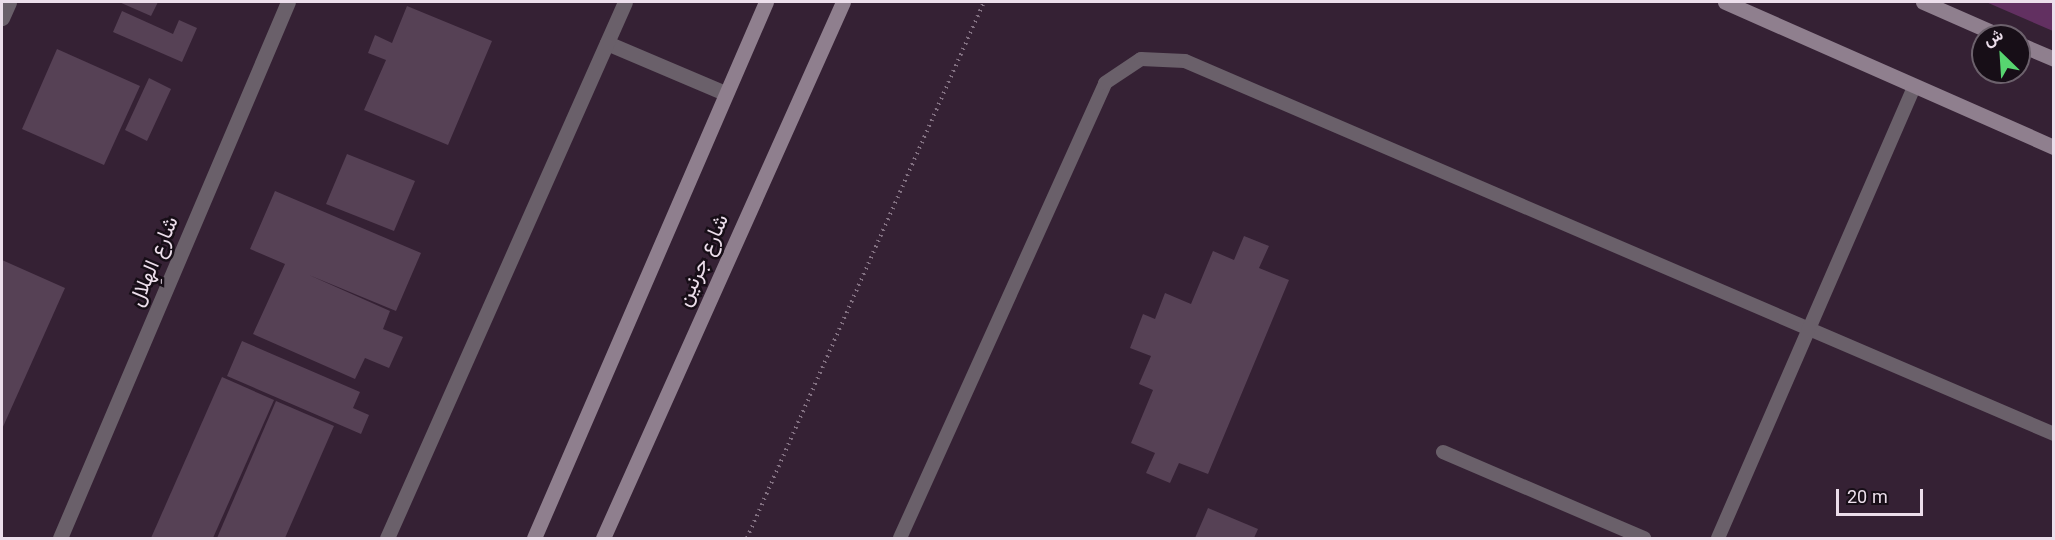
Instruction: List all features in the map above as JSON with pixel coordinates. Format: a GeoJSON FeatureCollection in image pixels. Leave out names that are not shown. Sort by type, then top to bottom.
{"type":"FeatureCollection","features":[{"type":"Feature","properties":{"kind":"main road"},"geometry":{"type":"LineString","coordinates":[[534,538],[766,2]]}},
{"type":"Feature","properties":{"kind":"main road","name":"شارع جرنين"},"geometry":{"type":"LineString","coordinates":[[603,538],[843,2]]}},
{"type":"Feature","properties":{"kind":"main road"},"geometry":{"type":"LineString","coordinates":[[1725,2],[2054,147]]}},
{"type":"Feature","properties":{"kind":"main road"},"geometry":{"type":"LineString","coordinates":[[1923,2],[1973,24]]}},
{"type":"Feature","properties":{"kind":"main road"},"geometry":{"type":"LineString","coordinates":[[2031,49],[2054,59]]}},
{"type":"Feature","properties":{"kind":"street"},"geometry":{"type":"LineString","coordinates":[[2,18],[9,2]]}},
{"type":"Feature","properties":{"kind":"street","name":"شارع الهِلال"},"geometry":{"type":"LineString","coordinates":[[60,538],[288,2]]}},
{"type":"Feature","properties":{"kind":"street"},"geometry":{"type":"LineString","coordinates":[[387,538],[625,2]]}},
{"type":"Feature","properties":{"kind":"street"},"geometry":{"type":"LineString","coordinates":[[607,43],[725,93]]}},
{"type":"Feature","properties":{"kind":"lane"},"geometry":{"type":"LineString","coordinates":[[900,538],[1105,83],[1142,59],[1185,61],[1807,325],[2054,434]]}},
{"type":"Feature","properties":{"kind":"lane"},"geometry":{"type":"LineString","coordinates":[[1718,538],[1807,325],[1914,87]]}},
{"type":"Feature","properties":{"kind":"lane"},"geometry":{"type":"LineString","coordinates":[[1443,452],[1644,538]]}},
{"type":"Feature","properties":{"kind":"path"},"geometry":{"type":"LineString","coordinates":[[747,538],[984,2]]}},
{"type":"Feature","properties":{"kind":"shaded area"},"geometry":{"type":"Polygon","coordinates":[[[1986,2],[2053,2],[2053,31],[1986,2]]]}},
{"type":"Feature","properties":{"kind":"building"},"geometry":{"type":"Polygon","coordinates":[[[119,2],[158,2],[151,16],[119,2]]]}},
{"type":"Feature","properties":{"kind":"building"},"geometry":{"type":"Polygon","coordinates":[[[407,6],[492,41],[448,145],[364,110],[386,60],[368,53],[375,35],[392,43],[407,6]]]}},
{"type":"Feature","properties":{"kind":"building"},"geometry":{"type":"Polygon","coordinates":[[[122,11],[173,34],[179,20],[197,28],[182,62],[113,32],[122,11]]]}},
{"type":"Feature","properties":{"kind":"building"},"geometry":{"type":"Polygon","coordinates":[[[57,49],[140,86],[104,165],[22,129],[57,49]]]}},
{"type":"Feature","properties":{"kind":"building"},"geometry":{"type":"Polygon","coordinates":[[[149,78],[171,89],[147,141],[125,130],[149,78]]]}},
{"type":"Feature","properties":{"kind":"building"},"geometry":{"type":"Polygon","coordinates":[[[347,154],[415,181],[394,231],[326,204],[347,154]]]}},
{"type":"Feature","properties":{"kind":"building"},"geometry":{"type":"Polygon","coordinates":[[[275,191],[421,253],[396,311],[309,275],[390,311],[383,329],[403,337],[389,368],[365,358],[355,379],[253,334],[285,264],[250,249],[275,191]]]}},
{"type":"Feature","properties":{"kind":"building"},"geometry":{"type":"Polygon","coordinates":[[[1244,236],[1269,246],[1259,268],[1289,280],[1208,474],[1179,463],[1170,483],[1146,473],[1155,453],[1131,443],[1153,390],[1139,384],[1151,356],[1130,348],[1143,314],[1155,319],[1165,293],[1191,304],[1213,251],[1234,260],[1244,236]]]}},
{"type":"Feature","properties":{"kind":"building"},"geometry":{"type":"Polygon","coordinates":[[[2,260],[65,288],[2,429],[2,260]]]}},
{"type":"Feature","properties":{"kind":"building"},"geometry":{"type":"Polygon","coordinates":[[[242,341],[360,392],[353,408],[369,415],[361,434],[227,376],[242,341]]]}},
{"type":"Feature","properties":{"kind":"building"},"geometry":{"type":"Polygon","coordinates":[[[222,377],[274,400],[213,538],[151,538],[222,377]]]}},
{"type":"Feature","properties":{"kind":"building"},"geometry":{"type":"Polygon","coordinates":[[[276,401],[334,426],[285,538],[217,538],[276,401]]]}},
{"type":"Feature","properties":{"kind":"building"},"geometry":{"type":"Polygon","coordinates":[[[1208,508],[1258,529],[1254,538],[1195,538],[1208,508]]]}}]}
